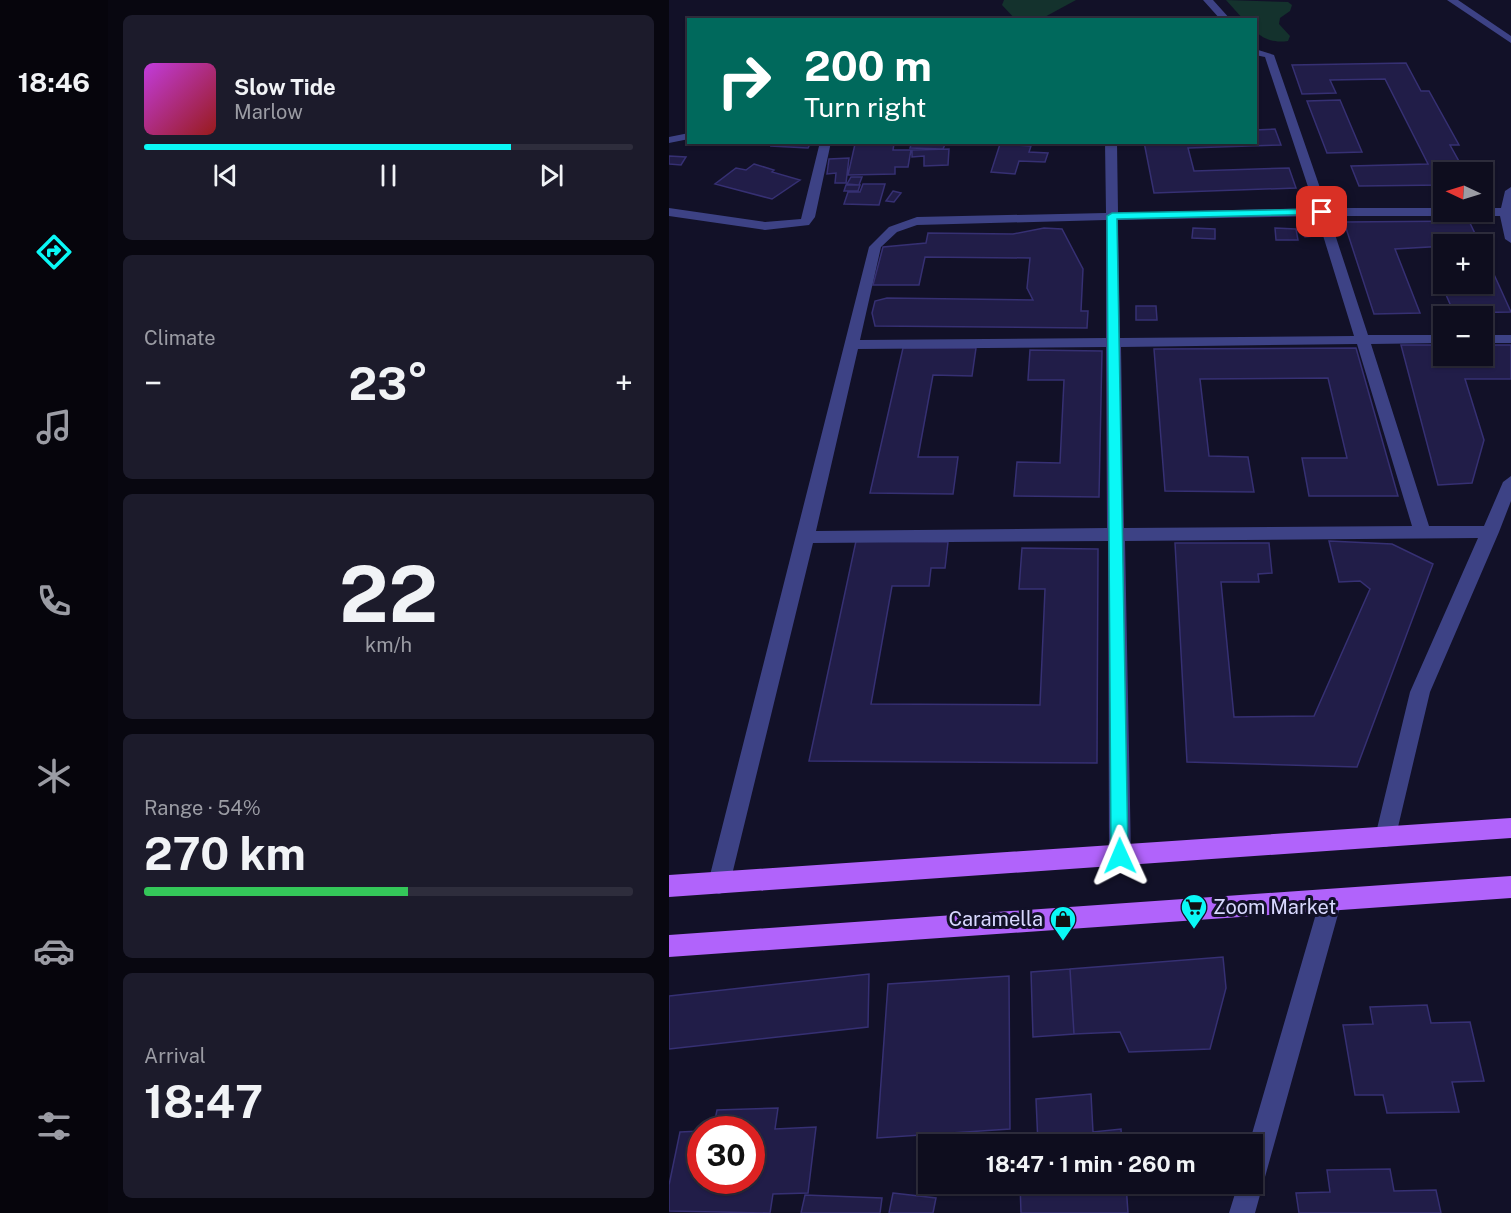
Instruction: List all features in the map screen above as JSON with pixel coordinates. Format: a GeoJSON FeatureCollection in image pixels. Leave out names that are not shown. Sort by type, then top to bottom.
{"type":"FeatureCollection","features":[{"type":"Feature","properties":{"kind":"main road"},"geometry":{"type":"LineString","coordinates":[[669,886],[1511,828]]}},
{"type":"Feature","properties":{"kind":"main road"},"geometry":{"type":"LineString","coordinates":[[669,946],[1511,887]]}},
{"type":"Feature","properties":{"kind":"street"},"geometry":{"type":"LineString","coordinates":[[1208,0],[1225,18]]}},
{"type":"Feature","properties":{"kind":"street"},"geometry":{"type":"LineString","coordinates":[[1452,0],[1511,40]]}},
{"type":"Feature","properties":{"kind":"street"},"geometry":{"type":"LineString","coordinates":[[1257,53],[1269,56],[1322,212],[1423,534]]}},
{"type":"Feature","properties":{"kind":"street"},"geometry":{"type":"LineString","coordinates":[[669,140],[687,136]]}},
{"type":"Feature","properties":{"kind":"street"},"geometry":{"type":"LineString","coordinates":[[669,212],[765,226],[805,222],[809,217],[826,144]]}},
{"type":"Feature","properties":{"kind":"street"},"geometry":{"type":"LineString","coordinates":[[1111,144],[1120,856]]}},
{"type":"Feature","properties":{"kind":"street"},"geometry":{"type":"LineString","coordinates":[[1511,191],[1505,220],[1511,239]]}},
{"type":"Feature","properties":{"kind":"street"},"geometry":{"type":"LineString","coordinates":[[719,883],[806,537],[875,247],[894,227],[917,221],[1112,216],[1322,212],[1506,212]]}},
{"type":"Feature","properties":{"kind":"street"},"geometry":{"type":"LineString","coordinates":[[852,345],[1433,339]]}},
{"type":"Feature","properties":{"kind":"street"},"geometry":{"type":"LineString","coordinates":[[1493,339],[1511,339]]}},
{"type":"Feature","properties":{"kind":"street"},"geometry":{"type":"LineString","coordinates":[[1386,837],[1420,692],[1511,482]]}},
{"type":"Feature","properties":{"kind":"street"},"geometry":{"type":"LineString","coordinates":[[806,537],[1491,532]]}},
{"type":"Feature","properties":{"kind":"street"},"geometry":{"type":"LineString","coordinates":[[1263,1141],[1331,900]]}},
{"type":"Feature","properties":{"kind":"street"},"geometry":{"type":"LineString","coordinates":[[1242,1213],[1248,1194]]}},
{"type":"Feature","properties":{"kind":"green space"},"geometry":{"type":"Polygon","coordinates":[[[1004,0],[1076,0],[1043,18],[1014,18],[1002,5],[1004,0]]]}},
{"type":"Feature","properties":{"kind":"green space"},"geometry":{"type":"Polygon","coordinates":[[[1226,0],[1288,2],[1292,5],[1290,11],[1280,18],[1279,24],[1290,36],[1288,41],[1279,42],[1259,35],[1257,18],[1242,18],[1226,0]]]}},
{"type":"Feature","properties":{"kind":"building"},"geometry":{"type":"Polygon","coordinates":[[[1406,63],[1421,91],[1429,91],[1459,145],[1450,145],[1459,162],[1433,162],[1433,185],[1359,186],[1351,166],[1428,164],[1385,79],[1330,80],[1336,93],[1302,94],[1292,65],[1406,63]]]}},
{"type":"Feature","properties":{"kind":"building"},"geometry":{"type":"Polygon","coordinates":[[[1340,100],[1362,152],[1327,153],[1307,101],[1340,100]]]}},
{"type":"Feature","properties":{"kind":"building"},"geometry":{"type":"Polygon","coordinates":[[[1275,129],[1281,145],[1188,148],[1194,171],[1289,168],[1296,188],[1154,193],[1144,144],[1257,144],[1257,130],[1275,129]]]}},
{"type":"Feature","properties":{"kind":"building"},"geometry":{"type":"Polygon","coordinates":[[[772,144],[810,144],[808,148],[771,146],[772,144]]]}},
{"type":"Feature","properties":{"kind":"building"},"geometry":{"type":"Polygon","coordinates":[[[855,144],[894,144],[893,150],[911,150],[908,167],[895,167],[895,174],[848,175],[855,144]]]}},
{"type":"Feature","properties":{"kind":"building"},"geometry":{"type":"Polygon","coordinates":[[[911,144],[945,144],[943,149],[910,148],[911,144]]]}},
{"type":"Feature","properties":{"kind":"building"},"geometry":{"type":"Polygon","coordinates":[[[1000,144],[1031,146],[1029,152],[1048,153],[1045,162],[1019,161],[1015,174],[991,172],[1000,144]]]}},
{"type":"Feature","properties":{"kind":"building"},"geometry":{"type":"Polygon","coordinates":[[[949,149],[948,165],[924,166],[924,156],[912,157],[912,150],[949,149]]]}},
{"type":"Feature","properties":{"kind":"building"},"geometry":{"type":"Polygon","coordinates":[[[669,156],[686,157],[681,165],[669,164],[669,156]]]}},
{"type":"Feature","properties":{"kind":"building"},"geometry":{"type":"Polygon","coordinates":[[[849,158],[846,183],[835,183],[836,173],[827,174],[829,159],[849,158]]]}},
{"type":"Feature","properties":{"kind":"building"},"geometry":{"type":"Polygon","coordinates":[[[754,164],[800,180],[772,199],[715,184],[736,168],[746,170],[754,164]]]}},
{"type":"Feature","properties":{"kind":"building"},"geometry":{"type":"Polygon","coordinates":[[[851,177],[862,177],[859,185],[847,184],[851,177]]]}},
{"type":"Feature","properties":{"kind":"building"},"geometry":{"type":"Polygon","coordinates":[[[863,184],[885,184],[879,205],[844,204],[848,192],[860,192],[863,184]]]}},
{"type":"Feature","properties":{"kind":"building"},"geometry":{"type":"Polygon","coordinates":[[[846,185],[860,185],[858,191],[844,191],[846,185]]]}},
{"type":"Feature","properties":{"kind":"building"},"geometry":{"type":"Polygon","coordinates":[[[893,191],[901,193],[894,202],[886,201],[893,191]]]}},
{"type":"Feature","properties":{"kind":"building"},"geometry":{"type":"Polygon","coordinates":[[[1344,222],[1469,222],[1475,234],[1433,234],[1433,247],[1395,249],[1420,313],[1374,314],[1344,222]]]}},
{"type":"Feature","properties":{"kind":"building"},"geometry":{"type":"Polygon","coordinates":[[[1302,224],[1310,224],[1313,236],[1305,237],[1302,224]]]}},
{"type":"Feature","properties":{"kind":"building"},"geometry":{"type":"Polygon","coordinates":[[[1044,228],[1062,229],[1083,269],[1081,311],[1088,311],[1087,328],[875,326],[872,313],[875,301],[887,298],[1033,300],[1027,288],[1030,258],[925,257],[919,285],[873,285],[883,247],[926,243],[928,233],[1013,234],[1044,228]]]}},
{"type":"Feature","properties":{"kind":"building"},"geometry":{"type":"Polygon","coordinates":[[[1193,228],[1215,229],[1215,239],[1192,238],[1193,228]]]}},
{"type":"Feature","properties":{"kind":"building"},"geometry":{"type":"Polygon","coordinates":[[[1275,228],[1296,229],[1298,240],[1276,240],[1275,228]]]}},
{"type":"Feature","properties":{"kind":"building"},"geometry":{"type":"Polygon","coordinates":[[[1493,272],[1511,312],[1493,312],[1493,306],[1451,306],[1446,294],[1493,294],[1493,272]]]}},
{"type":"Feature","properties":{"kind":"building"},"geometry":{"type":"Polygon","coordinates":[[[1136,306],[1156,306],[1157,320],[1136,320],[1136,306]]]}},
{"type":"Feature","properties":{"kind":"building"},"geometry":{"type":"Polygon","coordinates":[[[1401,345],[1433,345],[1433,366],[1493,366],[1493,345],[1511,345],[1511,379],[1465,379],[1484,440],[1472,483],[1438,485],[1401,345]]]}},
{"type":"Feature","properties":{"kind":"building"},"geometry":{"type":"Polygon","coordinates":[[[903,348],[976,348],[972,376],[933,375],[918,457],[958,457],[953,494],[870,493],[903,348]]]}},
{"type":"Feature","properties":{"kind":"building"},"geometry":{"type":"Polygon","coordinates":[[[1356,348],[1398,496],[1309,496],[1302,458],[1347,458],[1328,378],[1200,379],[1209,456],[1248,457],[1254,492],[1165,491],[1154,349],[1356,348]]]}},
{"type":"Feature","properties":{"kind":"building"},"geometry":{"type":"Polygon","coordinates":[[[1030,350],[1102,351],[1099,497],[1014,496],[1017,462],[1060,463],[1064,380],[1028,380],[1030,350]]]}},
{"type":"Feature","properties":{"kind":"building"},"geometry":{"type":"Polygon","coordinates":[[[856,541],[948,542],[945,568],[931,568],[929,586],[892,586],[871,704],[1040,705],[1045,589],[1019,589],[1022,548],[1098,549],[1097,763],[809,761],[856,541]]]}},
{"type":"Feature","properties":{"kind":"building"},"geometry":{"type":"Polygon","coordinates":[[[1329,541],[1392,544],[1433,564],[1357,767],[1187,762],[1175,543],[1269,543],[1272,573],[1258,574],[1259,582],[1221,582],[1234,717],[1314,716],[1370,589],[1360,581],[1339,582],[1329,541]]]}},
{"type":"Feature","properties":{"kind":"building"},"geometry":{"type":"Polygon","coordinates":[[[1223,957],[1226,988],[1210,1049],[1129,1052],[1120,1032],[1074,1034],[1070,969],[1223,957]]]}},
{"type":"Feature","properties":{"kind":"building"},"geometry":{"type":"Polygon","coordinates":[[[1070,969],[1074,1034],[1033,1037],[1031,972],[1070,969]]]}},
{"type":"Feature","properties":{"kind":"building"},"geometry":{"type":"Polygon","coordinates":[[[869,974],[868,1027],[669,1049],[669,996],[869,974]]]}},
{"type":"Feature","properties":{"kind":"building"},"geometry":{"type":"Polygon","coordinates":[[[1009,976],[1010,1129],[877,1138],[888,984],[1009,976]]]}},
{"type":"Feature","properties":{"kind":"building"},"geometry":{"type":"Polygon","coordinates":[[[1427,1005],[1431,1023],[1470,1022],[1484,1081],[1452,1082],[1459,1112],[1387,1113],[1383,1095],[1355,1095],[1343,1025],[1373,1024],[1370,1007],[1427,1005]]]}},
{"type":"Feature","properties":{"kind":"building"},"geometry":{"type":"Polygon","coordinates":[[[1091,1094],[1093,1132],[1121,1129],[1121,1134],[1038,1134],[1036,1099],[1091,1094]]]}},
{"type":"Feature","properties":{"kind":"building"},"geometry":{"type":"Polygon","coordinates":[[[778,1108],[775,1129],[816,1127],[808,1193],[773,1194],[770,1213],[669,1211],[669,1185],[680,1132],[687,1132],[687,1194],[765,1194],[765,1116],[716,1116],[717,1110],[778,1108]]]}},
{"type":"Feature","properties":{"kind":"building"},"geometry":{"type":"Polygon","coordinates":[[[1390,1169],[1394,1191],[1436,1190],[1441,1213],[1299,1213],[1296,1193],[1330,1192],[1327,1170],[1390,1169]]]}},
{"type":"Feature","properties":{"kind":"building"},"geometry":{"type":"Polygon","coordinates":[[[893,1193],[936,1198],[933,1213],[889,1213],[893,1193]]]}},
{"type":"Feature","properties":{"kind":"building"},"geometry":{"type":"Polygon","coordinates":[[[1020,1194],[1127,1194],[1128,1213],[1021,1213],[1020,1194]]]}},
{"type":"Feature","properties":{"kind":"building"},"geometry":{"type":"Polygon","coordinates":[[[805,1195],[882,1198],[880,1213],[801,1213],[805,1195]]]}},
{"type":"Feature","properties":{"kind":"place","name":"Zoom Market"},"geometry":{"type":"Point","coordinates":[1194,930]}},
{"type":"Feature","properties":{"kind":"place","name":"Caramella"},"geometry":{"type":"Point","coordinates":[1063,942]}},
{"type":"Feature","properties":{"kind":"route"},"geometry":{"type":"LineString","coordinates":[[1120,856],[1112,216],[1322,212]]}}]}
